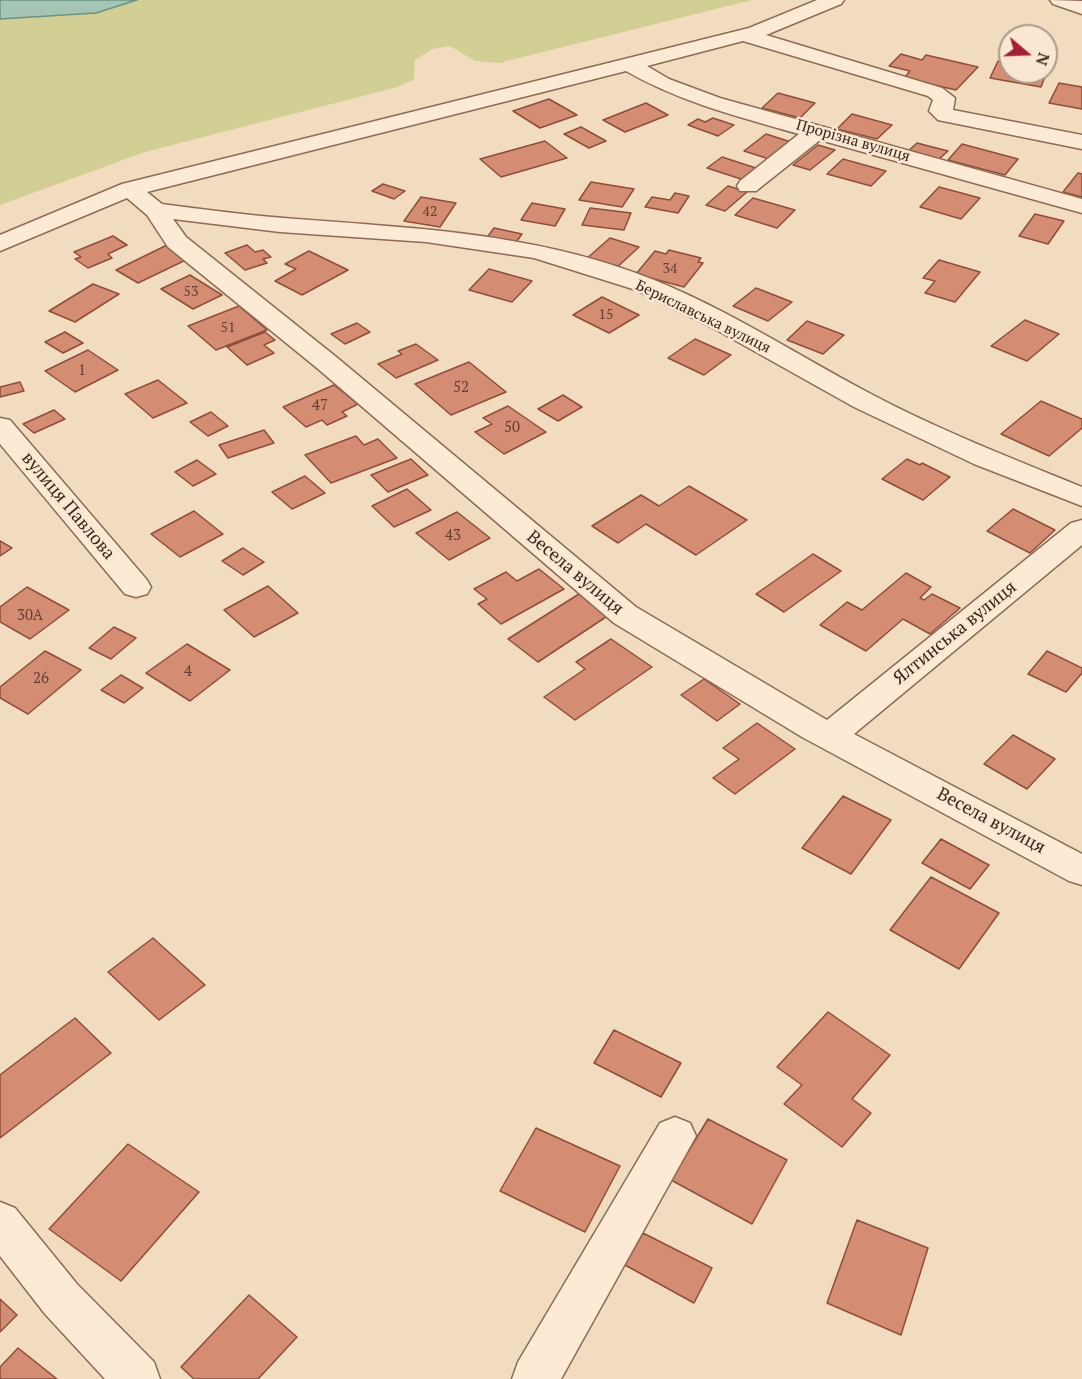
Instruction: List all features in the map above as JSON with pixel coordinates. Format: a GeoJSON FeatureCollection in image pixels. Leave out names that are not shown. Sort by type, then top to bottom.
{"type":"FeatureCollection","features":[{"type":"Feature","properties":{"kind":"street"},"geometry":{"type":"LineString","coordinates":[[0,244],[130,189],[744,35],[834,0]]}},
{"type":"Feature","properties":{"kind":"street"},"geometry":{"type":"LineString","coordinates":[[1060,0],[1082,8]]}},
{"type":"Feature","properties":{"kind":"street"},"geometry":{"type":"LineString","coordinates":[[744,35],[935,92],[944,98],[940,111],[946,115],[1082,142]]}},
{"type":"Feature","properties":{"kind":"street","name":"Прорізна вулиця"},"geometry":{"type":"LineString","coordinates":[[629,64],[663,83],[712,103],[1082,206]]}},
{"type":"Feature","properties":{"kind":"street"},"geometry":{"type":"LineString","coordinates":[[748,186],[817,131]]}},
{"type":"Feature","properties":{"kind":"street","name":"Весела вулиця"},"geometry":{"type":"LineString","coordinates":[[130,189],[155,210],[177,242],[326,362],[625,615],[830,736],[1082,871]]}},
{"type":"Feature","properties":{"kind":"street","name":"Бериславська вулиця"},"geometry":{"type":"LineString","coordinates":[[155,210],[280,225],[426,235],[537,251],[645,285],[722,323],[864,401],[984,458],[1082,497]]}},
{"type":"Feature","properties":{"kind":"street","name":"вулиця Павлова"},"geometry":{"type":"LineString","coordinates":[[0,426],[136,587]]}},
{"type":"Feature","properties":{"kind":"street","name":"Ялтинська вулиця"},"geometry":{"type":"LineString","coordinates":[[830,736],[1082,530]]}},
{"type":"Feature","properties":{"kind":"street"},"geometry":{"type":"LineString","coordinates":[[535,1379],[675,1136]]}},
{"type":"Feature","properties":{"kind":"street"},"geometry":{"type":"LineString","coordinates":[[0,1222],[61,1299],[137,1379]]}},
{"type":"Feature","properties":{"kind":"shaded area"},"geometry":{"type":"Polygon","coordinates":[[[0,0],[137,0],[96,13],[0,19],[0,0]]]}},
{"type":"Feature","properties":{"kind":"shaded area"},"geometry":{"type":"Polygon","coordinates":[[[137,0],[752,0],[499,63],[475,61],[450,46],[432,49],[415,60],[414,79],[398,87],[145,152],[0,205],[0,19],[96,13],[137,0]]]}},
{"type":"Feature","properties":{"kind":"building"},"geometry":{"type":"Polygon","coordinates":[[[901,54],[922,60],[926,55],[978,67],[956,90],[904,78],[910,71],[889,66],[901,54]]]}},
{"type":"Feature","properties":{"kind":"building"},"geometry":{"type":"Polygon","coordinates":[[[998,61],[998,79],[990,78],[998,61]]]}},
{"type":"Feature","properties":{"kind":"building"},"geometry":{"type":"Polygon","coordinates":[[[1059,83],[1082,87],[1082,109],[1049,103],[1059,83]]]}},
{"type":"Feature","properties":{"kind":"building"},"geometry":{"type":"Polygon","coordinates":[[[1024,84],[1042,84],[1041,87],[1024,84]]]}},
{"type":"Feature","properties":{"kind":"building"},"geometry":{"type":"Polygon","coordinates":[[[778,93],[815,103],[800,118],[762,108],[778,93]]]}},
{"type":"Feature","properties":{"kind":"building"},"geometry":{"type":"Polygon","coordinates":[[[549,99],[577,115],[540,128],[513,111],[549,99]]]}},
{"type":"Feature","properties":{"kind":"building"},"geometry":{"type":"Polygon","coordinates":[[[646,103],[668,115],[625,132],[603,120],[646,103]]]}},
{"type":"Feature","properties":{"kind":"building"},"geometry":{"type":"Polygon","coordinates":[[[852,114],[892,125],[877,139],[837,129],[852,114]]]}},
{"type":"Feature","properties":{"kind":"building"},"geometry":{"type":"Polygon","coordinates":[[[713,118],[734,125],[718,136],[688,125],[698,119],[705,122],[713,118]]]}},
{"type":"Feature","properties":{"kind":"building"},"geometry":{"type":"Polygon","coordinates":[[[581,127],[606,141],[589,148],[564,134],[581,127]]]}},
{"type":"Feature","properties":{"kind":"building"},"geometry":{"type":"Polygon","coordinates":[[[766,134],[791,142],[769,159],[744,151],[766,134]]]}},
{"type":"Feature","properties":{"kind":"building"},"geometry":{"type":"Polygon","coordinates":[[[545,141],[567,158],[501,177],[480,159],[545,141]]]}},
{"type":"Feature","properties":{"kind":"building"},"geometry":{"type":"Polygon","coordinates":[[[917,143],[948,151],[936,162],[906,153],[917,143]]]}},
{"type":"Feature","properties":{"kind":"building"},"geometry":{"type":"Polygon","coordinates":[[[962,144],[1018,159],[1005,175],[948,160],[962,144]]]}},
{"type":"Feature","properties":{"kind":"building"},"geometry":{"type":"Polygon","coordinates":[[[818,145],[835,150],[810,170],[793,165],[818,145]]]}},
{"type":"Feature","properties":{"kind":"building"},"geometry":{"type":"Polygon","coordinates":[[[722,157],[759,169],[744,180],[707,168],[722,157]]]}},
{"type":"Feature","properties":{"kind":"building"},"geometry":{"type":"Polygon","coordinates":[[[843,159],[886,171],[871,186],[827,174],[843,159]]]}},
{"type":"Feature","properties":{"kind":"building"},"geometry":{"type":"Polygon","coordinates":[[[1078,173],[1082,174],[1082,197],[1063,192],[1078,173]]]}},
{"type":"Feature","properties":{"kind":"building"},"geometry":{"type":"Polygon","coordinates":[[[591,182],[634,189],[622,207],[579,200],[591,182]]]}},
{"type":"Feature","properties":{"kind":"building"},"geometry":{"type":"Polygon","coordinates":[[[383,184],[405,191],[394,199],[372,191],[383,184]]]}},
{"type":"Feature","properties":{"kind":"building"},"geometry":{"type":"Polygon","coordinates":[[[728,186],[747,192],[725,211],[706,205],[728,186]]]}},
{"type":"Feature","properties":{"kind":"building"},"geometry":{"type":"Polygon","coordinates":[[[939,187],[980,198],[961,219],[920,207],[939,187]]]}},
{"type":"Feature","properties":{"kind":"building"},"geometry":{"type":"Polygon","coordinates":[[[675,193],[689,196],[678,213],[645,207],[652,197],[670,200],[675,193]]]}},
{"type":"Feature","properties":{"kind":"building"},"geometry":{"type":"Polygon","coordinates":[[[421,197],[456,203],[440,227],[404,221],[421,197]]]}},
{"type":"Feature","properties":{"kind":"building"},"geometry":{"type":"Polygon","coordinates":[[[753,198],[795,210],[777,228],[735,215],[753,198]]]}},
{"type":"Feature","properties":{"kind":"building"},"geometry":{"type":"Polygon","coordinates":[[[532,203],[565,209],[555,226],[521,220],[532,203]]]}},
{"type":"Feature","properties":{"kind":"building"},"geometry":{"type":"Polygon","coordinates":[[[590,208],[631,213],[624,230],[582,225],[590,208]]]}},
{"type":"Feature","properties":{"kind":"building"},"geometry":{"type":"Polygon","coordinates":[[[1035,214],[1064,221],[1048,244],[1019,236],[1035,214]]]}},
{"type":"Feature","properties":{"kind":"building"},"geometry":{"type":"Polygon","coordinates":[[[494,228],[522,234],[514,245],[485,240],[494,228]]]}},
{"type":"Feature","properties":{"kind":"building"},"geometry":{"type":"Polygon","coordinates":[[[113,236],[127,245],[108,254],[112,258],[88,268],[75,259],[81,257],[74,252],[113,236]]]}},
{"type":"Feature","properties":{"kind":"building"},"geometry":{"type":"Polygon","coordinates":[[[610,238],[639,247],[614,270],[585,260],[610,238]]]}},
{"type":"Feature","properties":{"kind":"building"},"geometry":{"type":"Polygon","coordinates":[[[169,244],[192,257],[138,283],[116,270],[169,244]]]}},
{"type":"Feature","properties":{"kind":"building"},"geometry":{"type":"Polygon","coordinates":[[[247,245],[255,252],[263,250],[271,257],[263,259],[267,263],[245,270],[225,253],[247,245]]]}},
{"type":"Feature","properties":{"kind":"building"},"geometry":{"type":"Polygon","coordinates":[[[669,250],[701,258],[698,262],[703,263],[684,287],[636,274],[655,251],[666,254],[669,250]]]}},
{"type":"Feature","properties":{"kind":"building"},"geometry":{"type":"Polygon","coordinates":[[[309,251],[348,270],[302,295],[275,281],[296,269],[285,264],[309,251]]]}},
{"type":"Feature","properties":{"kind":"building"},"geometry":{"type":"Polygon","coordinates":[[[939,260],[980,272],[955,302],[925,293],[935,281],[923,278],[939,260]]]}},
{"type":"Feature","properties":{"kind":"building"},"geometry":{"type":"Polygon","coordinates":[[[489,269],[532,281],[512,302],[469,290],[489,269]]]}},
{"type":"Feature","properties":{"kind":"building"},"geometry":{"type":"Polygon","coordinates":[[[190,275],[222,295],[193,309],[161,289],[190,275]]]}},
{"type":"Feature","properties":{"kind":"building"},"geometry":{"type":"Polygon","coordinates":[[[93,284],[119,294],[75,322],[49,311],[93,284]]]}},
{"type":"Feature","properties":{"kind":"building"},"geometry":{"type":"Polygon","coordinates":[[[756,288],[792,302],[768,321],[733,306],[756,288]]]}},
{"type":"Feature","properties":{"kind":"building"},"geometry":{"type":"Polygon","coordinates":[[[602,297],[639,315],[609,333],[573,315],[602,297]]]}},
{"type":"Feature","properties":{"kind":"building"},"geometry":{"type":"Polygon","coordinates":[[[239,306],[267,330],[216,350],[188,326],[239,306]]]}},
{"type":"Feature","properties":{"kind":"building"},"geometry":{"type":"Polygon","coordinates":[[[1025,320],[1059,334],[1027,361],[991,346],[1025,320]]]}},
{"type":"Feature","properties":{"kind":"building"},"geometry":{"type":"Polygon","coordinates":[[[807,321],[844,335],[823,354],[787,340],[807,321]]]}},
{"type":"Feature","properties":{"kind":"building"},"geometry":{"type":"Polygon","coordinates":[[[357,323],[370,332],[345,344],[331,334],[357,323]]]}},
{"type":"Feature","properties":{"kind":"building"},"geometry":{"type":"Polygon","coordinates":[[[65,332],[83,343],[63,353],[45,342],[65,332]]]}},
{"type":"Feature","properties":{"kind":"building"},"geometry":{"type":"Polygon","coordinates":[[[265,332],[275,340],[264,345],[274,353],[247,365],[227,347],[265,332]]]}},
{"type":"Feature","properties":{"kind":"building"},"geometry":{"type":"Polygon","coordinates":[[[695,339],[731,355],[704,375],[668,358],[695,339]]]}},
{"type":"Feature","properties":{"kind":"building"},"geometry":{"type":"Polygon","coordinates":[[[416,344],[438,360],[396,378],[378,364],[402,354],[398,351],[416,344]]]}},
{"type":"Feature","properties":{"kind":"building"},"geometry":{"type":"Polygon","coordinates":[[[88,350],[118,370],[75,392],[45,371],[88,350]]]}},
{"type":"Feature","properties":{"kind":"building"},"geometry":{"type":"Polygon","coordinates":[[[469,362],[506,392],[451,415],[415,384],[469,362]]]}},
{"type":"Feature","properties":{"kind":"building"},"geometry":{"type":"Polygon","coordinates":[[[158,380],[187,403],[153,418],[125,394],[158,380]]]}},
{"type":"Feature","properties":{"kind":"building"},"geometry":{"type":"Polygon","coordinates":[[[20,382],[24,391],[0,397],[0,387],[20,382]]]}},
{"type":"Feature","properties":{"kind":"building"},"geometry":{"type":"Polygon","coordinates":[[[334,385],[358,404],[342,412],[347,416],[327,425],[322,420],[306,427],[283,407],[334,385]]]}},
{"type":"Feature","properties":{"kind":"building"},"geometry":{"type":"Polygon","coordinates":[[[563,395],[582,407],[558,421],[538,409],[563,395]]]}},
{"type":"Feature","properties":{"kind":"building"},"geometry":{"type":"Polygon","coordinates":[[[1041,401],[1082,419],[1082,428],[1049,456],[1001,434],[1041,401]]]}},
{"type":"Feature","properties":{"kind":"building"},"geometry":{"type":"Polygon","coordinates":[[[508,406],[546,432],[504,454],[475,432],[492,424],[483,418],[508,406]]]}},
{"type":"Feature","properties":{"kind":"building"},"geometry":{"type":"Polygon","coordinates":[[[54,410],[65,419],[34,433],[23,424],[54,410]]]}},
{"type":"Feature","properties":{"kind":"building"},"geometry":{"type":"Polygon","coordinates":[[[211,412],[228,426],[208,436],[190,422],[211,412]]]}},
{"type":"Feature","properties":{"kind":"building"},"geometry":{"type":"Polygon","coordinates":[[[264,430],[274,443],[228,458],[219,445],[264,430]]]}},
{"type":"Feature","properties":{"kind":"building"},"geometry":{"type":"Polygon","coordinates":[[[356,436],[364,445],[378,439],[397,458],[331,483],[305,455],[356,436]]]}},
{"type":"Feature","properties":{"kind":"building"},"geometry":{"type":"Polygon","coordinates":[[[411,459],[428,475],[388,492],[371,475],[411,459]]]}},
{"type":"Feature","properties":{"kind":"building"},"geometry":{"type":"Polygon","coordinates":[[[907,459],[920,465],[922,463],[950,477],[923,500],[882,479],[907,459]]]}},
{"type":"Feature","properties":{"kind":"building"},"geometry":{"type":"Polygon","coordinates":[[[197,460],[216,474],[193,486],[175,472],[197,460]]]}},
{"type":"Feature","properties":{"kind":"building"},"geometry":{"type":"Polygon","coordinates":[[[305,476],[325,493],[292,509],[272,492],[305,476]]]}},
{"type":"Feature","properties":{"kind":"building"},"geometry":{"type":"Polygon","coordinates":[[[689,486],[747,520],[696,555],[646,524],[618,543],[592,526],[641,495],[659,506],[689,486]]]}},
{"type":"Feature","properties":{"kind":"building"},"geometry":{"type":"Polygon","coordinates":[[[407,489],[431,510],[394,527],[372,506],[407,489]]]}},
{"type":"Feature","properties":{"kind":"building"},"geometry":{"type":"Polygon","coordinates":[[[1013,509],[1055,530],[1030,553],[987,531],[1013,509]]]}},
{"type":"Feature","properties":{"kind":"building"},"geometry":{"type":"Polygon","coordinates":[[[194,511],[223,534],[180,557],[151,534],[194,511]]]}},
{"type":"Feature","properties":{"kind":"building"},"geometry":{"type":"Polygon","coordinates":[[[457,512],[490,538],[449,560],[416,533],[457,512]]]}},
{"type":"Feature","properties":{"kind":"building"},"geometry":{"type":"Polygon","coordinates":[[[0,541],[12,548],[0,556],[0,541]]]}},
{"type":"Feature","properties":{"kind":"building"},"geometry":{"type":"Polygon","coordinates":[[[243,548],[264,562],[243,575],[222,561],[243,548]]]}},
{"type":"Feature","properties":{"kind":"building"},"geometry":{"type":"Polygon","coordinates":[[[813,554],[841,571],[784,612],[756,594],[813,554]]]}},
{"type":"Feature","properties":{"kind":"building"},"geometry":{"type":"Polygon","coordinates":[[[539,569],[564,589],[501,624],[478,604],[487,599],[474,589],[506,572],[517,581],[539,569]]]}},
{"type":"Feature","properties":{"kind":"building"},"geometry":{"type":"Polygon","coordinates":[[[906,573],[931,587],[920,598],[924,600],[932,594],[960,608],[930,634],[903,619],[866,651],[820,625],[847,602],[862,610],[906,573]]]}},
{"type":"Feature","properties":{"kind":"building"},"geometry":{"type":"Polygon","coordinates":[[[268,586],[298,613],[254,637],[224,610],[268,586]]]}},
{"type":"Feature","properties":{"kind":"building"},"geometry":{"type":"Polygon","coordinates":[[[27,587],[69,610],[30,639],[0,622],[0,607],[27,587]]]}},
{"type":"Feature","properties":{"kind":"building"},"geometry":{"type":"Polygon","coordinates":[[[582,592],[612,613],[538,662],[508,639],[582,592]]]}},
{"type":"Feature","properties":{"kind":"building"},"geometry":{"type":"Polygon","coordinates":[[[114,627],[136,638],[111,659],[89,648],[114,627]]]}},
{"type":"Feature","properties":{"kind":"building"},"geometry":{"type":"Polygon","coordinates":[[[611,639],[652,667],[575,720],[544,697],[585,669],[576,662],[611,639]]]}},
{"type":"Feature","properties":{"kind":"building"},"geometry":{"type":"Polygon","coordinates":[[[187,644],[230,670],[190,701],[146,673],[187,644]]]}},
{"type":"Feature","properties":{"kind":"building"},"geometry":{"type":"Polygon","coordinates":[[[45,651],[81,670],[28,714],[0,698],[0,687],[45,651]]]}},
{"type":"Feature","properties":{"kind":"building"},"geometry":{"type":"Polygon","coordinates":[[[1047,651],[1082,668],[1082,673],[1066,692],[1028,674],[1047,651]]]}},
{"type":"Feature","properties":{"kind":"building"},"geometry":{"type":"Polygon","coordinates":[[[121,675],[143,688],[124,703],[101,690],[121,675]]]}},
{"type":"Feature","properties":{"kind":"building"},"geometry":{"type":"Polygon","coordinates":[[[704,679],[740,704],[717,721],[681,695],[704,679]]]}},
{"type":"Feature","properties":{"kind":"building"},"geometry":{"type":"Polygon","coordinates":[[[757,723],[795,749],[735,794],[713,778],[739,759],[723,748],[757,723]]]}},
{"type":"Feature","properties":{"kind":"building"},"geometry":{"type":"Polygon","coordinates":[[[1013,735],[1055,759],[1027,789],[984,764],[1013,735]]]}},
{"type":"Feature","properties":{"kind":"building"},"geometry":{"type":"Polygon","coordinates":[[[843,796],[891,820],[851,874],[802,848],[843,796]]]}},
{"type":"Feature","properties":{"kind":"building"},"geometry":{"type":"Polygon","coordinates":[[[941,839],[989,865],[970,889],[922,863],[941,839]]]}},
{"type":"Feature","properties":{"kind":"building"},"geometry":{"type":"Polygon","coordinates":[[[931,877],[999,913],[959,969],[890,930],[931,877]]]}},
{"type":"Feature","properties":{"kind":"building"},"geometry":{"type":"Polygon","coordinates":[[[153,938],[205,985],[159,1020],[108,972],[153,938]]]}},
{"type":"Feature","properties":{"kind":"building"},"geometry":{"type":"Polygon","coordinates":[[[828,1012],[890,1055],[852,1099],[871,1113],[842,1147],[784,1104],[802,1085],[777,1067],[828,1012]]]}},
{"type":"Feature","properties":{"kind":"building"},"geometry":{"type":"Polygon","coordinates":[[[75,1018],[111,1053],[0,1138],[0,1075],[75,1018]]]}},
{"type":"Feature","properties":{"kind":"building"},"geometry":{"type":"Polygon","coordinates":[[[614,1030],[681,1063],[661,1097],[594,1063],[614,1030]]]}},
{"type":"Feature","properties":{"kind":"building"},"geometry":{"type":"Polygon","coordinates":[[[708,1119],[787,1160],[752,1224],[671,1180],[708,1119]]]}},
{"type":"Feature","properties":{"kind":"building"},"geometry":{"type":"Polygon","coordinates":[[[536,1128],[620,1166],[585,1232],[500,1191],[536,1128]]]}},
{"type":"Feature","properties":{"kind":"building"},"geometry":{"type":"Polygon","coordinates":[[[128,1144],[199,1192],[121,1281],[49,1229],[128,1144]]]}},
{"type":"Feature","properties":{"kind":"building"},"geometry":{"type":"Polygon","coordinates":[[[857,1220],[928,1248],[901,1335],[827,1303],[857,1220]]]}},
{"type":"Feature","properties":{"kind":"building"},"geometry":{"type":"Polygon","coordinates":[[[643,1233],[712,1268],[694,1303],[625,1265],[643,1233]]]}},
{"type":"Feature","properties":{"kind":"building"},"geometry":{"type":"Polygon","coordinates":[[[249,1295],[297,1337],[258,1379],[194,1379],[181,1367],[249,1295]]]}},
{"type":"Feature","properties":{"kind":"building"},"geometry":{"type":"Polygon","coordinates":[[[0,1299],[17,1315],[0,1332],[0,1299]]]}},
{"type":"Feature","properties":{"kind":"building"},"geometry":{"type":"Polygon","coordinates":[[[18,1348],[57,1379],[0,1379],[0,1367],[18,1348]]]}}]}
